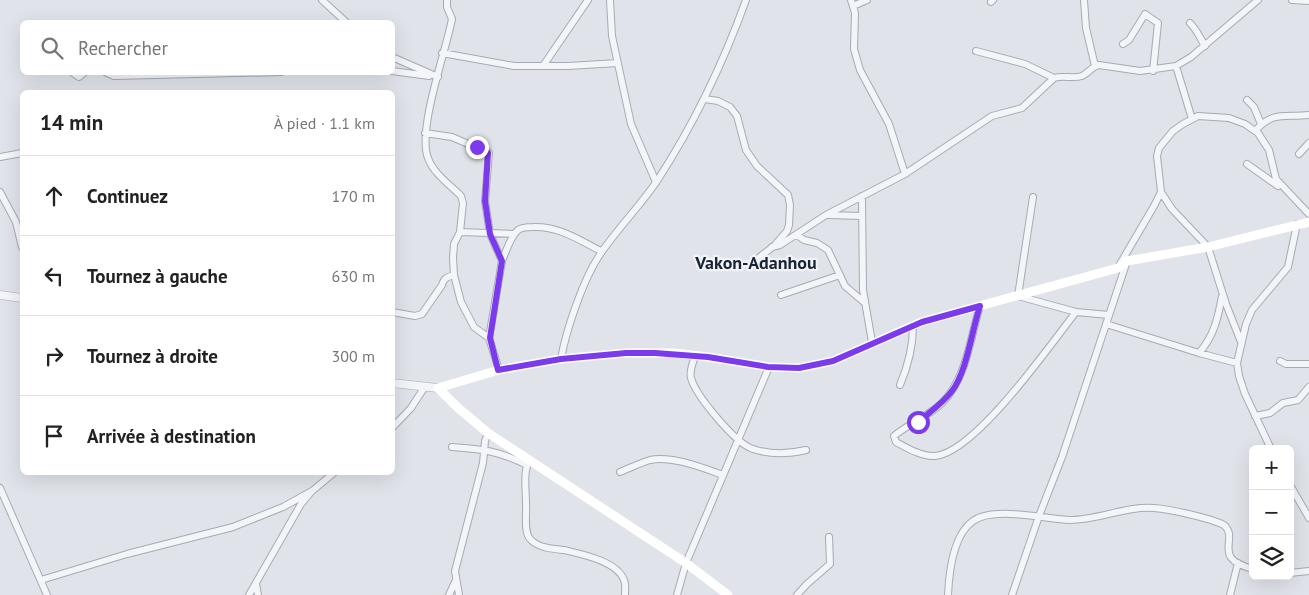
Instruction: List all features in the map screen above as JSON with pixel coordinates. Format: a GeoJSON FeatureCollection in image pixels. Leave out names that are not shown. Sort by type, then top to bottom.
{"type":"FeatureCollection","features":[{"type":"Feature","properties":{"kind":"main road"},"geometry":{"type":"LineString","coordinates":[[728,595],[686,563],[528,463],[456,407],[438,388],[498,370],[561,359],[626,353],[695,356],[768,367],[799,368],[814,366],[833,361],[872,342],[913,326],[1118,268],[1128,261],[1208,247],[1309,222]]}},
{"type":"Feature","properties":{"kind":"street"},"geometry":{"type":"LineString","coordinates":[[322,0],[344,20]]}},
{"type":"Feature","properties":{"kind":"street"},"geometry":{"type":"LineString","coordinates":[[447,0],[447,6],[452,19],[442,53],[426,133],[426,152],[431,164],[443,179],[461,196],[463,203],[460,232],[454,244],[454,274],[461,302],[474,326],[490,338]]}},
{"type":"Feature","properties":{"kind":"street"},"geometry":{"type":"LineString","coordinates":[[543,66],[588,0]]}},
{"type":"Feature","properties":{"kind":"street"},"geometry":{"type":"LineString","coordinates":[[610,0],[612,36],[634,132],[656,182]]}},
{"type":"Feature","properties":{"kind":"street"},"geometry":{"type":"LineString","coordinates":[[561,359],[583,287],[595,262],[656,182],[705,99],[746,0]]}},
{"type":"Feature","properties":{"kind":"street"},"geometry":{"type":"LineString","coordinates":[[867,0],[852,3],[855,13],[854,48],[860,70],[889,124],[905,174]]}},
{"type":"Feature","properties":{"kind":"street"},"geometry":{"type":"LineString","coordinates":[[1084,0],[1086,28],[1095,66]]}},
{"type":"Feature","properties":{"kind":"street"},"geometry":{"type":"LineString","coordinates":[[976,51],[1025,64],[1054,78],[1080,76],[1099,65],[1140,72],[1153,71],[1176,66],[1191,58],[1258,0]]}},
{"type":"Feature","properties":{"kind":"street"},"geometry":{"type":"LineString","coordinates":[[1292,0],[1309,1]]}},
{"type":"Feature","properties":{"kind":"street"},"geometry":{"type":"LineString","coordinates":[[1123,44],[1129,40],[1145,14],[1158,23],[1153,71]]}},
{"type":"Feature","properties":{"kind":"street"},"geometry":{"type":"LineString","coordinates":[[1190,23],[1205,46]]}},
{"type":"Feature","properties":{"kind":"street"},"geometry":{"type":"LineString","coordinates":[[442,53],[503,65],[543,66],[618,63]]}},
{"type":"Feature","properties":{"kind":"street"},"geometry":{"type":"LineString","coordinates":[[395,58],[438,77]]}},
{"type":"Feature","properties":{"kind":"street"},"geometry":{"type":"LineString","coordinates":[[1176,66],[1192,118]]}},
{"type":"Feature","properties":{"kind":"street"},"geometry":{"type":"LineString","coordinates":[[395,71],[438,77]]}},
{"type":"Feature","properties":{"kind":"street"},"geometry":{"type":"LineString","coordinates":[[112,75],[174,75]]}},
{"type":"Feature","properties":{"kind":"street"},"geometry":{"type":"LineString","coordinates":[[772,247],[780,245],[826,215],[905,174],[985,119],[1022,108],[1054,78]]}},
{"type":"Feature","properties":{"kind":"street"},"geometry":{"type":"LineString","coordinates":[[705,99],[718,101],[730,107],[738,116],[746,150],[757,166],[788,195],[790,205],[787,231],[756,260]]}},
{"type":"Feature","properties":{"kind":"street"},"geometry":{"type":"LineString","coordinates":[[1247,100],[1254,107],[1261,124]]}},
{"type":"Feature","properties":{"kind":"street"},"geometry":{"type":"LineString","coordinates":[[1255,131],[1261,124],[1279,115],[1309,115]]}},
{"type":"Feature","properties":{"kind":"street"},"geometry":{"type":"LineString","coordinates":[[1241,342],[1223,295],[1208,247],[1172,209],[1161,192],[1157,156],[1159,148],[1173,131],[1192,118],[1206,116],[1229,118],[1245,124],[1255,131],[1266,143],[1276,179],[1309,214]]}},
{"type":"Feature","properties":{"kind":"street"},"geometry":{"type":"LineString","coordinates":[[426,133],[452,137],[488,153],[485,201],[490,234],[502,261]]}},
{"type":"Feature","properties":{"kind":"street"},"geometry":{"type":"LineString","coordinates":[[1300,154],[1309,143]]}},
{"type":"Feature","properties":{"kind":"street"},"geometry":{"type":"LineString","coordinates":[[0,157],[20,153]]}},
{"type":"Feature","properties":{"kind":"street"},"geometry":{"type":"LineString","coordinates":[[1247,164],[1293,196]]}},
{"type":"Feature","properties":{"kind":"street"},"geometry":{"type":"LineString","coordinates":[[0,192],[16,222],[20,239]]}},
{"type":"Feature","properties":{"kind":"street"},"geometry":{"type":"LineString","coordinates":[[1118,268],[1161,192]]}},
{"type":"Feature","properties":{"kind":"street"},"geometry":{"type":"LineString","coordinates":[[862,196],[863,290],[872,342]]}},
{"type":"Feature","properties":{"kind":"street"},"geometry":{"type":"LineString","coordinates":[[1033,197],[1018,296],[1076,312],[1109,315]]}},
{"type":"Feature","properties":{"kind":"street"},"geometry":{"type":"LineString","coordinates":[[826,215],[862,216]]}},
{"type":"Feature","properties":{"kind":"street"},"geometry":{"type":"LineString","coordinates":[[1269,445],[1239,376],[1237,363],[1241,342],[1252,310],[1288,267],[1297,224]]}},
{"type":"Feature","properties":{"kind":"street"},"geometry":{"type":"LineString","coordinates":[[498,370],[490,338],[502,261],[514,234],[520,229],[543,226],[562,230],[602,251]]}},
{"type":"Feature","properties":{"kind":"street"},"geometry":{"type":"LineString","coordinates":[[460,232],[514,234]]}},
{"type":"Feature","properties":{"kind":"street"},"geometry":{"type":"LineString","coordinates":[[797,235],[804,240],[817,243],[828,250],[845,286],[866,303]]}},
{"type":"Feature","properties":{"kind":"street"},"geometry":{"type":"LineString","coordinates":[[1012,595],[1062,456],[1128,261]]}},
{"type":"Feature","properties":{"kind":"street"},"geometry":{"type":"LineString","coordinates":[[395,313],[415,316],[422,314],[442,285],[445,277],[454,274]]}},
{"type":"Feature","properties":{"kind":"street"},"geometry":{"type":"LineString","coordinates":[[781,295],[840,275]]}},
{"type":"Feature","properties":{"kind":"street"},"geometry":{"type":"LineString","coordinates":[[0,294],[20,298]]}},
{"type":"Feature","properties":{"kind":"street"},"geometry":{"type":"LineString","coordinates":[[1199,353],[1207,344],[1216,328],[1223,295]]}},
{"type":"Feature","properties":{"kind":"street"},"geometry":{"type":"LineString","coordinates":[[980,306],[960,377],[953,389],[930,412],[894,436],[896,442],[924,454],[934,456],[946,453],[970,439],[1015,388],[1076,312]]}},
{"type":"Feature","properties":{"kind":"street"},"geometry":{"type":"LineString","coordinates":[[1106,324],[1237,363]]}},
{"type":"Feature","properties":{"kind":"street"},"geometry":{"type":"LineString","coordinates":[[900,385],[911,352],[913,326]]}},
{"type":"Feature","properties":{"kind":"street"},"geometry":{"type":"LineString","coordinates":[[695,356],[691,379],[704,404],[738,438],[752,449],[767,452],[792,453],[806,450]]}},
{"type":"Feature","properties":{"kind":"street"},"geometry":{"type":"LineString","coordinates":[[1280,361],[1286,364],[1309,364]]}},
{"type":"Feature","properties":{"kind":"street"},"geometry":{"type":"LineString","coordinates":[[677,595],[686,563],[768,367]]}},
{"type":"Feature","properties":{"kind":"street"},"geometry":{"type":"LineString","coordinates":[[395,383],[438,388]]}},
{"type":"Feature","properties":{"kind":"street"},"geometry":{"type":"LineString","coordinates":[[1255,416],[1270,413],[1283,403],[1298,400],[1309,387]]}},
{"type":"Feature","properties":{"kind":"street"},"geometry":{"type":"LineString","coordinates":[[395,425],[411,408],[424,388]]}},
{"type":"Feature","properties":{"kind":"street"},"geometry":{"type":"LineString","coordinates":[[459,595],[455,571],[483,462],[488,433]]}},
{"type":"Feature","properties":{"kind":"street"},"geometry":{"type":"LineString","coordinates":[[452,447],[504,454],[528,463],[527,533],[530,540],[548,548],[566,551],[610,564],[624,579],[625,595]]}},
{"type":"Feature","properties":{"kind":"street"},"geometry":{"type":"LineString","coordinates":[[620,472],[650,460],[661,458],[686,463],[723,475]]}},
{"type":"Feature","properties":{"kind":"street"},"geometry":{"type":"LineString","coordinates":[[41,580],[118,557],[233,527],[283,507],[312,491],[331,475]]}},
{"type":"Feature","properties":{"kind":"street"},"geometry":{"type":"LineString","coordinates":[[0,488],[47,595]]}},
{"type":"Feature","properties":{"kind":"street"},"geometry":{"type":"LineString","coordinates":[[1293,490],[1309,518]]}},
{"type":"Feature","properties":{"kind":"street"},"geometry":{"type":"LineString","coordinates":[[249,595],[292,518],[312,491]]}},
{"type":"Feature","properties":{"kind":"street"},"geometry":{"type":"LineString","coordinates":[[948,595],[949,574],[956,548],[964,530],[975,520],[990,514],[1039,516],[1071,520],[1151,508],[1164,509],[1224,525],[1228,532],[1229,555],[1238,563],[1249,567]]}},
{"type":"Feature","properties":{"kind":"street"},"geometry":{"type":"LineString","coordinates":[[797,595],[806,584],[830,564],[829,537]]}},
{"type":"Feature","properties":{"kind":"street"},"geometry":{"type":"LineString","coordinates":[[1230,595],[1238,563]]}},
{"type":"Feature","properties":{"kind":"street"},"geometry":{"type":"LineString","coordinates":[[1294,573],[1309,571]]}},
{"type":"Feature","properties":{"kind":"street"},"geometry":{"type":"LineString","coordinates":[[449,595],[456,580]]}},
{"type":"Feature","properties":{"kind":"street"},"geometry":{"type":"LineString","coordinates":[[256,584],[258,595]]}},
{"type":"Feature","properties":{"kind":"district","name":"Vakon-Adanhou"},"geometry":{"type":"Point","coordinates":[756,262]}},
{"type":"Feature","properties":{"kind":"route"},"geometry":{"type":"LineString","coordinates":[[477,147],[486,151],[489,157],[485,201],[490,234],[502,261],[490,338],[498,370],[561,359],[626,353],[674,354],[732,360],[768,367],[799,368],[833,361],[922,322],[980,306],[960,377],[942,402],[918,422]]}}]}
